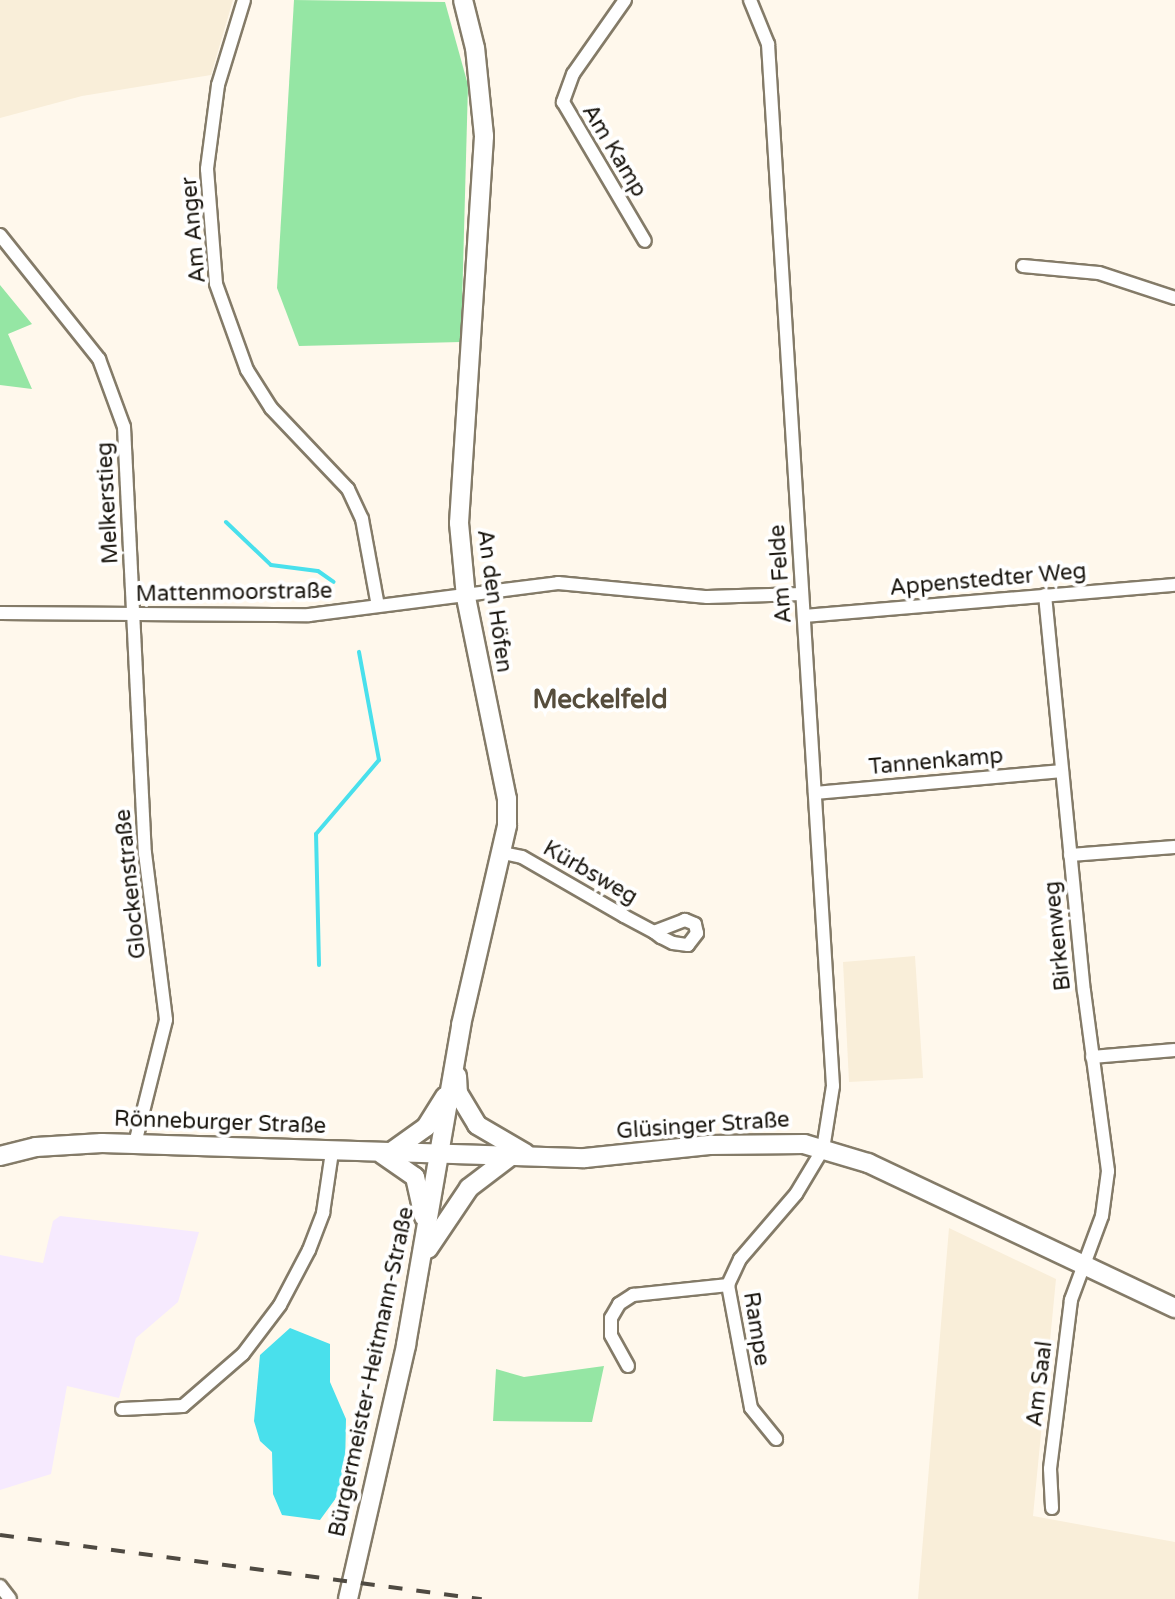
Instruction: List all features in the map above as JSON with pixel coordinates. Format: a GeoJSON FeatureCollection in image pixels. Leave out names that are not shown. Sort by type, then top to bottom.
{"type":"FeatureCollection","features":[{"type":"Feature","properties":{"kind":"street","name":"Am Anger"},"geometry":{"type":"LineString","coordinates":[[244,0],[218,85],[207,169],[216,284],[247,370],[271,408],[348,489],[362,519],[378,606]]}},
{"type":"Feature","properties":{"kind":"street","name":"An den Höfen"},"geometry":{"type":"LineString","coordinates":[[439,1154],[455,1058],[503,853],[507,799],[466,597],[459,478],[484,136],[477,62],[463,0]]}},
{"type":"Feature","properties":{"kind":"street","name":"Am Kamp"},"geometry":{"type":"LineString","coordinates":[[625,0],[573,74],[563,102],[645,241]]}},
{"type":"Feature","properties":{"kind":"street","name":"Am Felde"},"geometry":{"type":"LineString","coordinates":[[750,0],[768,44],[833,1086],[823,1149]]}},
{"type":"Feature","properties":{"kind":"street","name":"Melkerstieg"},"geometry":{"type":"LineString","coordinates":[[0,235],[99,359],[114,393],[128,464],[133,616]]}},
{"type":"Feature","properties":{"kind":"street"},"geometry":{"type":"LineString","coordinates":[[1023,266],[1099,273],[1175,298]]}},
{"type":"Feature","properties":{"kind":"street","name":"Mattenmoorstraße"},"geometry":{"type":"LineString","coordinates":[[0,613],[309,615],[558,583],[707,597],[802,594]]}},
{"type":"Feature","properties":{"kind":"street","name":"Appenstedter Weg"},"geometry":{"type":"LineString","coordinates":[[804,616],[1175,585]]}},
{"type":"Feature","properties":{"kind":"street","name":"Birkenweg"},"geometry":{"type":"LineString","coordinates":[[1045,595],[1108,1194],[1081,1267]]}},
{"type":"Feature","properties":{"kind":"street","name":"Glockenstraße"},"geometry":{"type":"LineString","coordinates":[[133,616],[145,853],[166,1020],[135,1143]]}},
{"type":"Feature","properties":{"kind":"street","name":"Tannenkamp"},"geometry":{"type":"LineString","coordinates":[[815,793],[1062,771]]}},
{"type":"Feature","properties":{"kind":"street"},"geometry":{"type":"LineString","coordinates":[[1070,855],[1175,847]]}},
{"type":"Feature","properties":{"kind":"street","name":"Kürbsweg"},"geometry":{"type":"LineString","coordinates":[[503,853],[522,857],[654,932]]}},
{"type":"Feature","properties":{"kind":"street"},"geometry":{"type":"LineString","coordinates":[[1092,1057],[1175,1050]]}},
{"type":"Feature","properties":{"kind":"street"},"geometry":{"type":"LineString","coordinates":[[422,1258],[469,1188],[522,1156],[489,1134],[466,1112],[458,1093],[455,1058]]}},
{"type":"Feature","properties":{"kind":"street"},"geometry":{"type":"LineString","coordinates":[[426,1234],[415,1177],[384,1153],[426,1127],[452,1080]]}},
{"type":"Feature","properties":{"kind":"street","name":"Glüsinger Straße"},"geometry":{"type":"LineString","coordinates":[[439,1154],[610,1156],[771,1142],[823,1149],[868,1163],[1081,1267],[1175,1308]]}},
{"type":"Feature","properties":{"kind":"street","name":"Rönneburger Straße"},"geometry":{"type":"LineString","coordinates":[[0,1156],[68,1144],[135,1143],[439,1154]]}},
{"type":"Feature","properties":{"kind":"street","name":"Rampe"},"geometry":{"type":"LineString","coordinates":[[776,1439],[751,1408],[728,1285],[740,1259],[796,1194],[823,1149]]}},
{"type":"Feature","properties":{"kind":"street"},"geometry":{"type":"LineString","coordinates":[[122,1409],[183,1406],[243,1354],[280,1305],[309,1250],[323,1213],[332,1152]]}},
{"type":"Feature","properties":{"kind":"street","name":"Bürgermeister-Heitmann-Straße"},"geometry":{"type":"LineString","coordinates":[[348,1599],[422,1258],[439,1154]]}},
{"type":"Feature","properties":{"kind":"street","name":"Am Saal"},"geometry":{"type":"LineString","coordinates":[[1052,1508],[1050,1469],[1071,1300],[1081,1267]]}},
{"type":"Feature","properties":{"kind":"street"},"geometry":{"type":"LineString","coordinates":[[628,1366],[611,1335],[611,1318],[619,1304],[633,1295],[728,1285]]}},
{"type":"Feature","properties":{"kind":"street"},"geometry":{"type":"LineString","coordinates":[[0,1586],[10,1599]]}},
{"type":"Feature","properties":{"kind":"shaded area"},"geometry":{"type":"Polygon","coordinates":[[[0,0],[233,0],[211,75],[82,96],[0,118],[0,0]]]}},
{"type":"Feature","properties":{"kind":"shaded area"},"geometry":{"type":"Polygon","coordinates":[[[915,956],[923,1078],[849,1082],[843,962],[915,956]]]}},
{"type":"Feature","properties":{"kind":"shaded area"},"geometry":{"type":"Polygon","coordinates":[[[60,1216],[199,1232],[178,1302],[136,1338],[119,1398],[67,1386],[51,1474],[0,1490],[0,1255],[43,1263],[53,1221],[60,1216]]]}},
{"type":"Feature","properties":{"kind":"shaded area"},"geometry":{"type":"Polygon","coordinates":[[[949,1228],[1056,1279],[1033,1516],[1175,1542],[1175,1599],[918,1599],[949,1228]]]}},
{"type":"Feature","properties":{"kind":"green space"},"geometry":{"type":"Polygon","coordinates":[[[294,0],[445,2],[468,85],[461,342],[299,346],[277,288],[294,0]]]}},
{"type":"Feature","properties":{"kind":"green space"},"geometry":{"type":"Polygon","coordinates":[[[0,285],[32,324],[8,334],[32,389],[0,385],[0,285]]]}},
{"type":"Feature","properties":{"kind":"green space"},"geometry":{"type":"Polygon","coordinates":[[[604,1366],[592,1422],[493,1421],[496,1369],[524,1377],[604,1366]]]}},
{"type":"Feature","properties":{"kind":"water"},"geometry":{"type":"Polygon","coordinates":[[[290,1328],[330,1344],[330,1382],[346,1419],[345,1469],[336,1498],[320,1520],[282,1515],[273,1494],[272,1452],[260,1441],[254,1421],[260,1355],[290,1328]]]}},
{"type":"Feature","properties":{"kind":"waterway"},"geometry":{"type":"LineString","coordinates":[[226,522],[271,565],[318,571],[334,582]]}},
{"type":"Feature","properties":{"kind":"waterway"},"geometry":{"type":"LineString","coordinates":[[319,965],[316,834],[379,760],[359,652]]}},
{"type":"Feature","properties":{"kind":"railway"},"geometry":{"type":"LineString","coordinates":[[0,1535],[482,1599]]}},
{"type":"Feature","properties":{"kind":"district","name":"Meckelfeld"},"geometry":{"type":"Point","coordinates":[600,700]}}]}
